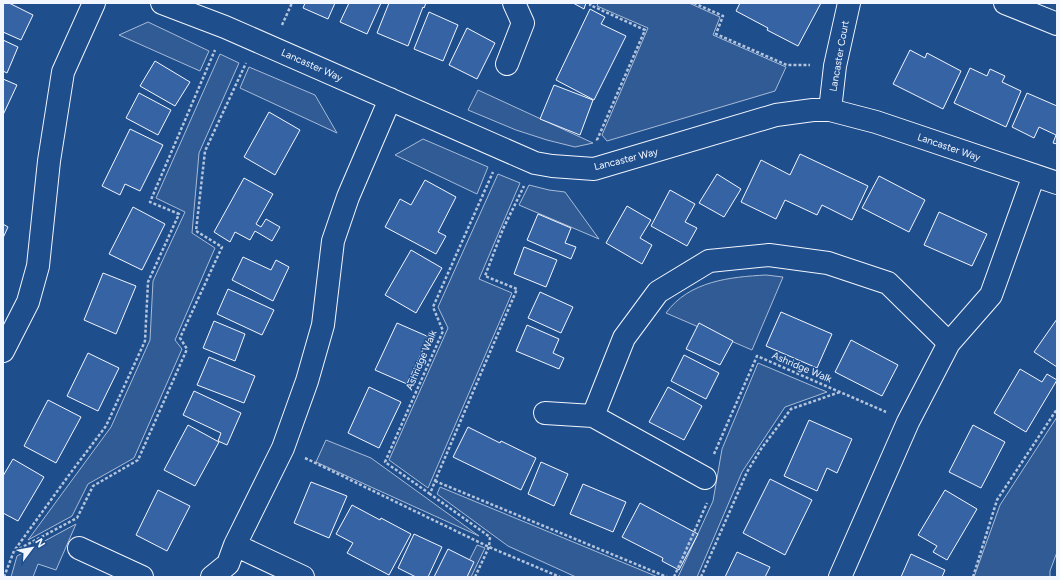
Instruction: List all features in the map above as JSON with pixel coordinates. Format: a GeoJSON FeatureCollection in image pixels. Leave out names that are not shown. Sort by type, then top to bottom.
{"type":"FeatureCollection","features":[{"type":"Feature","properties":{"kind":"street"},"geometry":{"type":"LineString","coordinates":[[3,351],[28,302],[38,266],[49,161],[63,72],[94,3]]}},
{"type":"Feature","properties":{"kind":"street","name":"Lancaster Way"},"geometry":{"type":"LineString","coordinates":[[162,3],[225,27],[504,148],[535,163],[552,166],[594,169],[776,115],[813,110],[830,110],[876,122],[1057,183]]}},
{"type":"Feature","properties":{"kind":"street"},"geometry":{"type":"LineString","coordinates":[[507,64],[523,23],[514,3]]}},
{"type":"Feature","properties":{"kind":"street","name":"Lancaster Court"},"geometry":{"type":"LineString","coordinates":[[830,110],[835,66],[849,3]]}},
{"type":"Feature","properties":{"kind":"street"},"geometry":{"type":"LineString","coordinates":[[1005,3],[1057,24]]}},
{"type":"Feature","properties":{"kind":"street"},"geometry":{"type":"LineString","coordinates":[[212,577],[228,564],[235,545],[283,448],[307,382],[323,325],[333,241],[348,197],[390,99]]}},
{"type":"Feature","properties":{"kind":"street"},"geometry":{"type":"LineString","coordinates":[[840,577],[908,422],[949,343],[991,295],[1034,175]]}},
{"type":"Feature","properties":{"kind":"street"},"geometry":{"type":"LineString","coordinates":[[593,416],[624,338],[658,292],[708,261],[769,255],[828,264],[888,283],[949,343]]}},
{"type":"Feature","properties":{"kind":"street"},"geometry":{"type":"LineString","coordinates":[[545,413],[593,416],[705,478]]}},
{"type":"Feature","properties":{"kind":"street"},"geometry":{"type":"LineString","coordinates":[[235,545],[303,577]]}},
{"type":"Feature","properties":{"kind":"street"},"geometry":{"type":"LineString","coordinates":[[80,548],[142,577]]}},
{"type":"Feature","properties":{"kind":"path"},"geometry":{"type":"LineString","coordinates":[[591,3],[590,5],[645,30],[597,140],[607,166]]}},
{"type":"Feature","properties":{"kind":"path"},"geometry":{"type":"LineString","coordinates":[[694,3],[723,16],[716,34],[787,65],[835,66]]}},
{"type":"Feature","properties":{"kind":"path"},"geometry":{"type":"LineString","coordinates":[[4,577],[14,551],[106,426],[145,341],[148,282],[179,214],[150,202],[225,27]]}},
{"type":"Feature","properties":{"kind":"path"},"geometry":{"type":"LineString","coordinates":[[14,551],[77,518],[93,486],[138,460],[187,349],[180,338],[222,247],[196,231],[205,151],[256,41]]}},
{"type":"Feature","properties":{"kind":"path","name":"Ashridge Walk"},"geometry":{"type":"LineString","coordinates":[[489,547],[490,537],[385,462],[443,331],[433,307],[504,148]]}},
{"type":"Feature","properties":{"kind":"path"},"geometry":{"type":"LineString","coordinates":[[430,494],[517,289],[485,276],[503,230],[535,163]]}},
{"type":"Feature","properties":{"kind":"path","name":"Ashridge Walk"},"geometry":{"type":"LineString","coordinates":[[705,478],[758,356],[908,422]]}},
{"type":"Feature","properties":{"kind":"path","name":"Ashridge Walk"},"geometry":{"type":"LineString","coordinates":[[701,577],[747,472],[761,449],[791,409],[840,391]]}},
{"type":"Feature","properties":{"kind":"path"},"geometry":{"type":"LineString","coordinates":[[973,577],[997,500],[1057,409]]}},
{"type":"Feature","properties":{"kind":"path"},"geometry":{"type":"LineString","coordinates":[[283,448],[489,547],[560,577]]}},
{"type":"Feature","properties":{"kind":"path"},"geometry":{"type":"LineString","coordinates":[[674,577],[710,497],[705,478]]}},
{"type":"Feature","properties":{"kind":"path"},"geometry":{"type":"LineString","coordinates":[[435,480],[667,577]]}},
{"type":"Feature","properties":{"kind":"path"},"geometry":{"type":"LineString","coordinates":[[474,577],[489,547]]}},
{"type":"Feature","properties":{"kind":"shaded area"},"geometry":{"type":"Polygon","coordinates":[[[598,3],[689,3],[720,17],[713,35],[786,67],[775,91],[607,141],[602,135],[648,28],[597,6],[598,3]]]}},
{"type":"Feature","properties":{"kind":"shaded area"},"geometry":{"type":"Polygon","coordinates":[[[148,22],[209,51],[200,71],[119,35],[148,22]]]}},
{"type":"Feature","properties":{"kind":"shaded area"},"geometry":{"type":"Polygon","coordinates":[[[220,54],[239,63],[199,153],[192,233],[215,248],[175,340],[182,349],[134,458],[88,484],[72,516],[28,540],[111,427],[150,340],[153,281],[185,212],[156,198],[220,54]]]}},
{"type":"Feature","properties":{"kind":"shaded area"},"geometry":{"type":"Polygon","coordinates":[[[249,67],[315,95],[337,133],[240,88],[249,67]]]}},
{"type":"Feature","properties":{"kind":"shaded area"},"geometry":{"type":"Polygon","coordinates":[[[478,90],[593,143],[575,147],[547,140],[516,130],[468,110],[478,90]]]}},
{"type":"Feature","properties":{"kind":"shaded area"},"geometry":{"type":"Polygon","coordinates":[[[423,139],[488,167],[477,194],[395,155],[423,139]]]}},
{"type":"Feature","properties":{"kind":"shaded area"},"geometry":{"type":"Polygon","coordinates":[[[498,174],[520,183],[479,279],[512,293],[428,488],[389,460],[448,328],[438,307],[498,174]]]}},
{"type":"Feature","properties":{"kind":"shaded area"},"geometry":{"type":"Polygon","coordinates":[[[529,185],[565,192],[599,239],[519,205],[529,185]]]}},
{"type":"Feature","properties":{"kind":"shaded area"},"geometry":{"type":"Polygon","coordinates":[[[766,275],[783,277],[752,350],[666,313],[675,302],[698,287],[725,279],[766,275]]]}},
{"type":"Feature","properties":{"kind":"shaded area"},"geometry":{"type":"Polygon","coordinates":[[[758,363],[827,392],[785,407],[742,472],[697,577],[678,577],[713,501],[722,449],[758,363]]]}},
{"type":"Feature","properties":{"kind":"shaded area"},"geometry":{"type":"Polygon","coordinates":[[[1057,417],[1057,552],[1050,571],[1050,577],[974,577],[1000,505],[1057,417]]]}},
{"type":"Feature","properties":{"kind":"shaded area"},"geometry":{"type":"Polygon","coordinates":[[[326,440],[371,458],[479,536],[316,462],[326,440]]]}},
{"type":"Feature","properties":{"kind":"shaded area"},"geometry":{"type":"Polygon","coordinates":[[[440,487],[658,577],[576,577],[508,546],[437,494],[440,487]]]}},
{"type":"Feature","properties":{"kind":"shaded area"},"geometry":{"type":"Polygon","coordinates":[[[76,524],[56,570],[38,564],[33,577],[11,577],[17,556],[76,524]]]}},
{"type":"Feature","properties":{"kind":"shaded area"},"geometry":{"type":"Polygon","coordinates":[[[477,545],[485,548],[471,577],[461,577],[477,545]]]}},
{"type":"Feature","properties":{"kind":"building"},"geometry":{"type":"Polygon","coordinates":[[[3,3],[9,3],[33,15],[21,40],[3,32],[3,3]]]}},
{"type":"Feature","properties":{"kind":"building"},"geometry":{"type":"Polygon","coordinates":[[[305,3],[335,3],[328,19],[303,8],[305,3]]]}},
{"type":"Feature","properties":{"kind":"building"},"geometry":{"type":"Polygon","coordinates":[[[349,3],[381,3],[367,34],[340,22],[349,3]]]}},
{"type":"Feature","properties":{"kind":"building"},"geometry":{"type":"Polygon","coordinates":[[[389,3],[426,3],[424,8],[423,7],[408,46],[377,33],[389,3]]]}},
{"type":"Feature","properties":{"kind":"building"},"geometry":{"type":"Polygon","coordinates":[[[573,3],[586,3],[584,9],[573,3]]]}},
{"type":"Feature","properties":{"kind":"building"},"geometry":{"type":"Polygon","coordinates":[[[740,3],[821,3],[798,46],[767,30],[768,28],[736,11],[740,3]]]}},
{"type":"Feature","properties":{"kind":"building"},"geometry":{"type":"Polygon","coordinates":[[[590,9],[605,17],[601,24],[626,36],[594,100],[556,80],[590,9]]]}},
{"type":"Feature","properties":{"kind":"building"},"geometry":{"type":"Polygon","coordinates":[[[429,12],[458,25],[443,61],[414,49],[429,12]]]}},
{"type":"Feature","properties":{"kind":"building"},"geometry":{"type":"Polygon","coordinates":[[[467,28],[495,43],[477,79],[449,65],[467,28]]]}},
{"type":"Feature","properties":{"kind":"building"},"geometry":{"type":"Polygon","coordinates":[[[3,40],[18,47],[7,73],[3,71],[3,40]]]}},
{"type":"Feature","properties":{"kind":"building"},"geometry":{"type":"Polygon","coordinates":[[[910,50],[925,58],[927,53],[961,71],[943,109],[893,84],[910,50]]]}},
{"type":"Feature","properties":{"kind":"building"},"geometry":{"type":"Polygon","coordinates":[[[155,61],[190,82],[175,106],[140,86],[155,61]]]}},
{"type":"Feature","properties":{"kind":"building"},"geometry":{"type":"Polygon","coordinates":[[[970,68],[987,76],[990,69],[1005,76],[1002,82],[1021,91],[1006,127],[954,103],[970,68]]]}},
{"type":"Feature","properties":{"kind":"building"},"geometry":{"type":"Polygon","coordinates":[[[3,79],[17,85],[3,115],[3,79]]]}},
{"type":"Feature","properties":{"kind":"building"},"geometry":{"type":"Polygon","coordinates":[[[554,85],[593,100],[580,135],[540,119],[554,85]]]}},
{"type":"Feature","properties":{"kind":"building"},"geometry":{"type":"Polygon","coordinates":[[[139,93],[171,110],[158,135],[126,118],[139,93]]]}},
{"type":"Feature","properties":{"kind":"building"},"geometry":{"type":"Polygon","coordinates":[[[1027,93],[1057,106],[1057,144],[1053,143],[1056,135],[1039,127],[1034,138],[1012,127],[1027,93]]]}},
{"type":"Feature","properties":{"kind":"building"},"geometry":{"type":"Polygon","coordinates":[[[269,112],[300,130],[275,175],[244,157],[269,112]]]}},
{"type":"Feature","properties":{"kind":"building"},"geometry":{"type":"Polygon","coordinates":[[[130,129],[163,145],[140,191],[125,184],[120,195],[102,186],[130,129]]]}},
{"type":"Feature","properties":{"kind":"building"},"geometry":{"type":"Polygon","coordinates":[[[800,154],[868,186],[852,220],[822,205],[817,215],[785,200],[776,219],[741,202],[761,160],[790,175],[800,154]]]}},
{"type":"Feature","properties":{"kind":"building"},"geometry":{"type":"Polygon","coordinates":[[[717,174],[741,189],[724,217],[699,203],[717,174]]]}},
{"type":"Feature","properties":{"kind":"building"},"geometry":{"type":"Polygon","coordinates":[[[879,176],[925,200],[909,232],[862,208],[879,176]]]}},
{"type":"Feature","properties":{"kind":"building"},"geometry":{"type":"Polygon","coordinates":[[[244,178],[273,194],[256,224],[261,227],[266,219],[280,227],[272,241],[255,231],[250,240],[235,232],[230,242],[214,232],[244,178]]]}},
{"type":"Feature","properties":{"kind":"building"},"geometry":{"type":"Polygon","coordinates":[[[425,180],[456,197],[438,232],[446,236],[436,254],[385,227],[400,199],[411,205],[425,180]]]}},
{"type":"Feature","properties":{"kind":"building"},"geometry":{"type":"Polygon","coordinates":[[[670,190],[695,204],[685,222],[697,228],[687,246],[651,226],[670,190]]]}},
{"type":"Feature","properties":{"kind":"building"},"geometry":{"type":"Polygon","coordinates":[[[627,206],[651,220],[640,238],[652,245],[642,264],[606,243],[627,206]]]}},
{"type":"Feature","properties":{"kind":"building"},"geometry":{"type":"Polygon","coordinates":[[[133,207],[165,224],[142,270],[109,254],[133,207]]]}},
{"type":"Feature","properties":{"kind":"building"},"geometry":{"type":"Polygon","coordinates":[[[939,212],[987,234],[972,266],[924,245],[939,212]]]}},
{"type":"Feature","properties":{"kind":"building"},"geometry":{"type":"Polygon","coordinates":[[[538,214],[571,228],[565,243],[576,247],[571,259],[527,240],[538,214]]]}},
{"type":"Feature","properties":{"kind":"building"},"geometry":{"type":"Polygon","coordinates":[[[3,224],[8,227],[3,238],[3,224]]]}},
{"type":"Feature","properties":{"kind":"building"},"geometry":{"type":"Polygon","coordinates":[[[524,247],[557,260],[546,287],[514,274],[524,247]]]}},
{"type":"Feature","properties":{"kind":"building"},"geometry":{"type":"Polygon","coordinates":[[[411,250],[442,268],[416,313],[385,295],[411,250]]]}},
{"type":"Feature","properties":{"kind":"building"},"geometry":{"type":"Polygon","coordinates":[[[243,257],[271,270],[276,260],[289,267],[273,301],[232,280],[243,257]]]}},
{"type":"Feature","properties":{"kind":"building"},"geometry":{"type":"Polygon","coordinates":[[[103,273],[136,286],[116,334],[84,320],[103,273]]]}},
{"type":"Feature","properties":{"kind":"building"},"geometry":{"type":"Polygon","coordinates":[[[228,289],[274,310],[262,335],[217,314],[228,289]]]}},
{"type":"Feature","properties":{"kind":"building"},"geometry":{"type":"Polygon","coordinates":[[[540,292],[573,307],[561,333],[528,318],[540,292]]]}},
{"type":"Feature","properties":{"kind":"building"},"geometry":{"type":"Polygon","coordinates":[[[781,312],[832,334],[817,368],[766,346],[781,312]]]}},
{"type":"Feature","properties":{"kind":"building"},"geometry":{"type":"Polygon","coordinates":[[[1057,319],[1057,367],[1034,352],[1057,319]]]}},
{"type":"Feature","properties":{"kind":"building"},"geometry":{"type":"Polygon","coordinates":[[[214,321],[245,334],[235,361],[203,348],[214,321]]]}},
{"type":"Feature","properties":{"kind":"building"},"geometry":{"type":"Polygon","coordinates":[[[397,323],[429,337],[407,384],[375,370],[397,323]]]}},
{"type":"Feature","properties":{"kind":"building"},"geometry":{"type":"Polygon","coordinates":[[[699,323],[733,341],[720,365],[686,349],[699,323]]]}},
{"type":"Feature","properties":{"kind":"building"},"geometry":{"type":"Polygon","coordinates":[[[527,325],[559,339],[553,353],[564,358],[559,369],[516,351],[527,325]]]}},
{"type":"Feature","properties":{"kind":"building"},"geometry":{"type":"Polygon","coordinates":[[[851,340],[898,365],[882,396],[835,372],[851,340]]]}},
{"type":"Feature","properties":{"kind":"building"},"geometry":{"type":"Polygon","coordinates":[[[88,353],[119,368],[98,411],[67,396],[88,353]]]}},
{"type":"Feature","properties":{"kind":"building"},"geometry":{"type":"Polygon","coordinates":[[[684,355],[719,373],[706,399],[671,381],[684,355]]]}},
{"type":"Feature","properties":{"kind":"building"},"geometry":{"type":"Polygon","coordinates":[[[209,357],[255,376],[244,403],[197,385],[209,357]]]}},
{"type":"Feature","properties":{"kind":"building"},"geometry":{"type":"Polygon","coordinates":[[[1020,369],[1042,382],[1047,374],[1057,380],[1026,432],[994,413],[1020,369]]]}},
{"type":"Feature","properties":{"kind":"building"},"geometry":{"type":"Polygon","coordinates":[[[369,387],[401,402],[379,448],[348,433],[369,387]]]}},
{"type":"Feature","properties":{"kind":"building"},"geometry":{"type":"Polygon","coordinates":[[[668,387],[702,406],[684,440],[649,422],[668,387]]]}},
{"type":"Feature","properties":{"kind":"building"},"geometry":{"type":"Polygon","coordinates":[[[194,391],[241,413],[227,445],[218,441],[221,433],[183,415],[194,391]]]}},
{"type":"Feature","properties":{"kind":"building"},"geometry":{"type":"Polygon","coordinates":[[[48,400],[81,417],[56,463],[24,446],[48,400]]]}},
{"type":"Feature","properties":{"kind":"building"},"geometry":{"type":"Polygon","coordinates":[[[809,420],[852,439],[837,473],[827,468],[817,491],[784,476],[809,420]]]}},
{"type":"Feature","properties":{"kind":"building"},"geometry":{"type":"Polygon","coordinates":[[[188,425],[219,442],[195,486],[164,470],[188,425]]]}},
{"type":"Feature","properties":{"kind":"building"},"geometry":{"type":"Polygon","coordinates":[[[973,425],[1005,442],[981,488],[949,472],[973,425]]]}},
{"type":"Feature","properties":{"kind":"building"},"geometry":{"type":"Polygon","coordinates":[[[468,427],[500,443],[501,441],[536,458],[521,490],[453,457],[468,427]]]}},
{"type":"Feature","properties":{"kind":"building"},"geometry":{"type":"Polygon","coordinates":[[[13,459],[44,477],[18,521],[3,513],[3,476],[13,459]]]}},
{"type":"Feature","properties":{"kind":"building"},"geometry":{"type":"Polygon","coordinates":[[[541,462],[568,474],[554,506],[528,494],[541,462]]]}},
{"type":"Feature","properties":{"kind":"building"},"geometry":{"type":"Polygon","coordinates":[[[770,479],[812,500],[785,555],[743,533],[770,479]]]}},
{"type":"Feature","properties":{"kind":"building"},"geometry":{"type":"Polygon","coordinates":[[[311,482],[347,496],[329,538],[294,523],[311,482]]]}},
{"type":"Feature","properties":{"kind":"building"},"geometry":{"type":"Polygon","coordinates":[[[583,484],[626,502],[613,532],[570,514],[583,484]]]}},
{"type":"Feature","properties":{"kind":"building"},"geometry":{"type":"Polygon","coordinates":[[[158,490],[190,506],[167,551],[136,535],[158,490]]]}},
{"type":"Feature","properties":{"kind":"building"},"geometry":{"type":"Polygon","coordinates":[[[945,490],[977,509],[947,560],[933,552],[937,546],[918,535],[945,490]]]}},
{"type":"Feature","properties":{"kind":"building"},"geometry":{"type":"Polygon","coordinates":[[[640,503],[698,534],[679,570],[662,561],[663,558],[622,537],[640,503]]]}},
{"type":"Feature","properties":{"kind":"building"},"geometry":{"type":"Polygon","coordinates":[[[352,505],[411,534],[389,575],[347,553],[353,543],[336,534],[352,505]]]}},
{"type":"Feature","properties":{"kind":"building"},"geometry":{"type":"Polygon","coordinates":[[[414,534],[442,547],[428,577],[416,577],[398,568],[414,534]]]}},
{"type":"Feature","properties":{"kind":"building"},"geometry":{"type":"Polygon","coordinates":[[[448,549],[474,562],[467,577],[434,577],[448,549]]]}},
{"type":"Feature","properties":{"kind":"building"},"geometry":{"type":"Polygon","coordinates":[[[737,552],[770,567],[765,577],[725,577],[737,552]]]}},
{"type":"Feature","properties":{"kind":"building"},"geometry":{"type":"Polygon","coordinates":[[[911,554],[945,570],[942,577],[901,577],[911,554]]]}}]}
